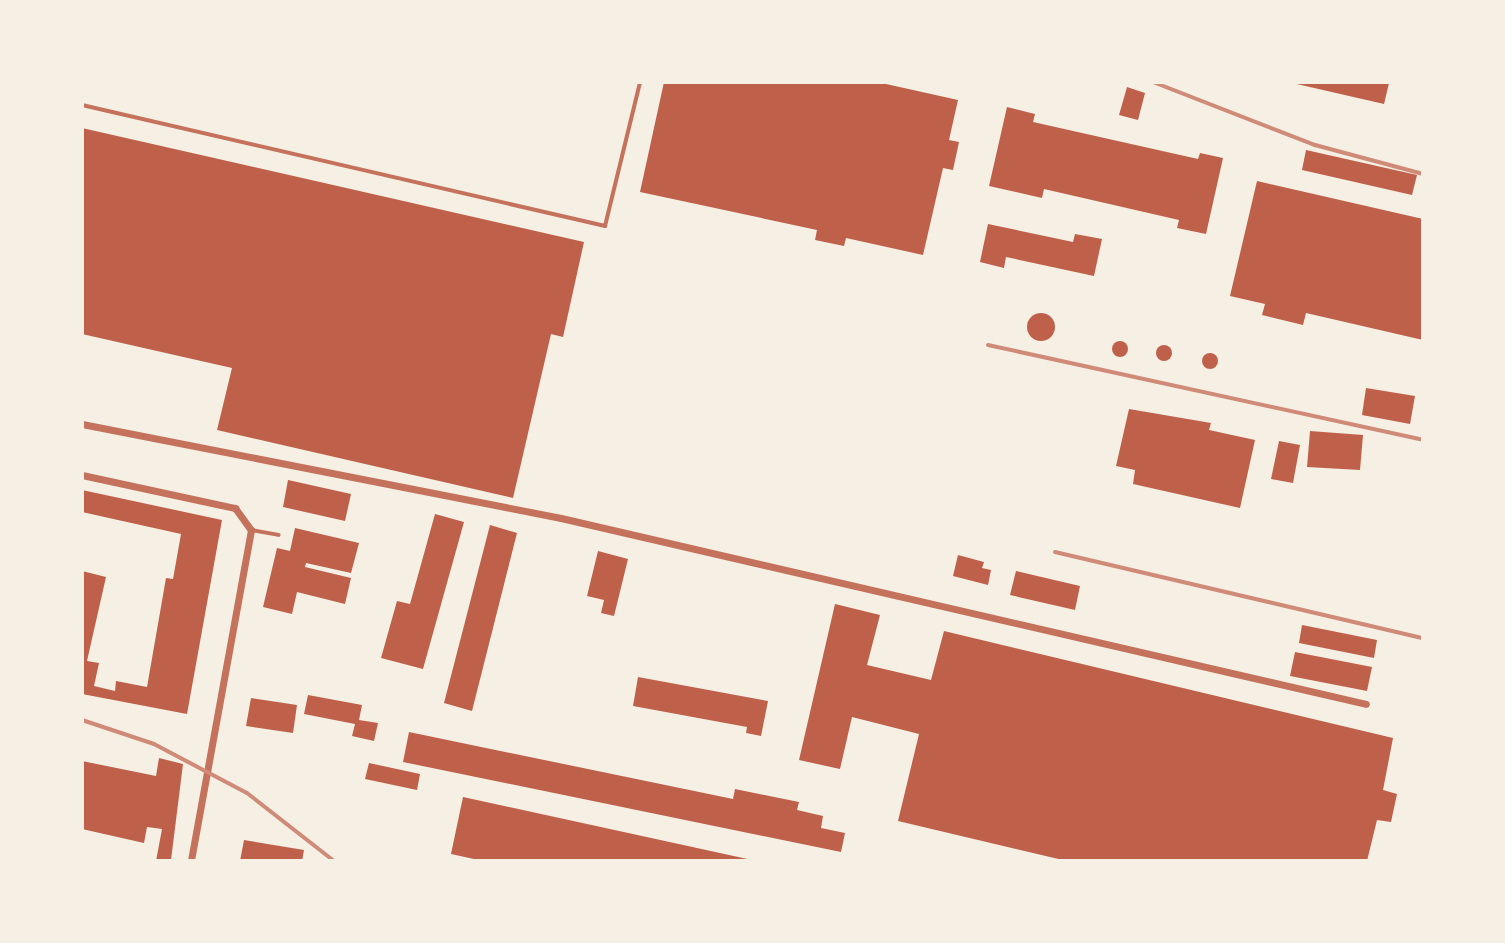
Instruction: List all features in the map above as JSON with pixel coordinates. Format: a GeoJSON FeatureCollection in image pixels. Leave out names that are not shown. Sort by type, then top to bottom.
{"type":"FeatureCollection","features":[{"type":"Feature","properties":{"kind":"street"},"geometry":{"type":"LineString","coordinates":[[82,424],[561,518],[1366,704]]}},
{"type":"Feature","properties":{"kind":"street"},"geometry":{"type":"LineString","coordinates":[[82,475],[235,508],[251,530],[191,861]]}},
{"type":"Feature","properties":{"kind":"lane"},"geometry":{"type":"LineString","coordinates":[[82,105],[605,226],[640,82]]}},
{"type":"Feature","properties":{"kind":"lane"},"geometry":{"type":"LineString","coordinates":[[251,530],[279,535]]}},
{"type":"Feature","properties":{"kind":"building"},"geometry":{"type":"Polygon","coordinates":[[[664,82],[877,82],[958,100],[949,140],[959,142],[953,170],[943,168],[923,255],[846,238],[844,246],[815,240],[817,230],[640,192],[664,82]]]}},
{"type":"Feature","properties":{"kind":"building"},"geometry":{"type":"Polygon","coordinates":[[[1288,82],[1386,82],[1389,83],[1384,104],[1288,82]]]}},
{"type":"Feature","properties":{"kind":"building"},"geometry":{"type":"Polygon","coordinates":[[[1127,87],[1145,93],[1138,120],[1119,115],[1127,87]]]}},
{"type":"Feature","properties":{"kind":"building"},"geometry":{"type":"Polygon","coordinates":[[[1007,107],[1035,114],[1033,122],[1198,159],[1200,153],[1223,158],[1206,234],[1177,228],[1179,220],[1044,189],[1042,198],[989,186],[1007,107]]]}},
{"type":"Feature","properties":{"kind":"building"},"geometry":{"type":"Polygon","coordinates":[[[82,128],[584,242],[563,337],[551,334],[513,498],[217,430],[232,368],[82,334],[82,128]]]}},
{"type":"Feature","properties":{"kind":"building"},"geometry":{"type":"Polygon","coordinates":[[[1306,150],[1417,175],[1412,195],[1302,170],[1306,150]]]}},
{"type":"Feature","properties":{"kind":"building"},"geometry":{"type":"Polygon","coordinates":[[[1257,181],[1423,219],[1423,340],[1306,313],[1303,325],[1262,315],[1265,304],[1230,296],[1257,181]]]}},
{"type":"Feature","properties":{"kind":"building"},"geometry":{"type":"Polygon","coordinates":[[[988,224],[1073,242],[1075,234],[1102,239],[1094,276],[1006,257],[1004,268],[980,262],[988,224]]]}},
{"type":"Feature","properties":{"kind":"building"},"geometry":{"type":"Polygon","coordinates":[[[1041,313],[1051,317],[1055,327],[1051,337],[1041,341],[1031,337],[1027,327],[1031,317],[1041,313]]]}},
{"type":"Feature","properties":{"kind":"building"},"geometry":{"type":"Polygon","coordinates":[[[1120,341],[1126,343],[1126,355],[1120,357],[1114,355],[1112,349],[1114,343],[1120,341]]]}},
{"type":"Feature","properties":{"kind":"building"},"geometry":{"type":"Polygon","coordinates":[[[1164,345],[1170,347],[1170,359],[1164,361],[1158,359],[1156,353],[1158,347],[1164,345]]]}},
{"type":"Feature","properties":{"kind":"building"},"geometry":{"type":"Polygon","coordinates":[[[1210,353],[1216,355],[1216,367],[1210,369],[1204,367],[1202,361],[1204,355],[1210,353]]]}},
{"type":"Feature","properties":{"kind":"building"},"geometry":{"type":"Polygon","coordinates":[[[1366,388],[1415,396],[1410,424],[1362,415],[1366,388]]]}},
{"type":"Feature","properties":{"kind":"building"},"geometry":{"type":"Polygon","coordinates":[[[1129,409],[1211,423],[1209,430],[1255,440],[1240,508],[1133,484],[1135,470],[1116,466],[1129,409]]]}},
{"type":"Feature","properties":{"kind":"building"},"geometry":{"type":"Polygon","coordinates":[[[1310,431],[1363,435],[1360,470],[1307,467],[1310,431]]]}},
{"type":"Feature","properties":{"kind":"building"},"geometry":{"type":"Polygon","coordinates":[[[1279,441],[1300,445],[1293,483],[1271,479],[1279,441]]]}},
{"type":"Feature","properties":{"kind":"building"},"geometry":{"type":"Polygon","coordinates":[[[288,480],[351,494],[345,521],[283,507],[288,480]]]}},
{"type":"Feature","properties":{"kind":"building"},"geometry":{"type":"Polygon","coordinates":[[[82,490],[222,520],[187,714],[82,694],[82,571],[106,577],[87,661],[99,663],[94,686],[115,691],[116,681],[147,687],[166,578],[173,579],[181,534],[82,512],[82,490]]]}},
{"type":"Feature","properties":{"kind":"building"},"geometry":{"type":"Polygon","coordinates":[[[435,514],[464,522],[423,669],[381,658],[397,601],[410,604],[435,514]]]}},
{"type":"Feature","properties":{"kind":"building"},"geometry":{"type":"Polygon","coordinates":[[[490,525],[517,533],[472,711],[444,703],[490,525]]]}},
{"type":"Feature","properties":{"kind":"building"},"geometry":{"type":"Polygon","coordinates":[[[295,528],[359,543],[351,573],[306,563],[305,567],[351,578],[345,604],[297,592],[292,614],[263,607],[277,548],[290,551],[295,528]]]}},
{"type":"Feature","properties":{"kind":"building"},"geometry":{"type":"Polygon","coordinates":[[[598,551],[628,559],[614,616],[601,613],[604,600],[587,596],[598,551]]]}},
{"type":"Feature","properties":{"kind":"building"},"geometry":{"type":"Polygon","coordinates":[[[958,555],[984,562],[982,568],[991,570],[988,585],[953,576],[958,555]]]}},
{"type":"Feature","properties":{"kind":"building"},"geometry":{"type":"Polygon","coordinates":[[[1016,571],[1080,586],[1075,610],[1010,595],[1016,571]]]}},
{"type":"Feature","properties":{"kind":"building"},"geometry":{"type":"Polygon","coordinates":[[[835,604],[880,615],[867,665],[931,680],[944,631],[1393,738],[1383,790],[1397,794],[1391,822],[1377,820],[1367,861],[1067,861],[898,821],[919,734],[852,717],[840,769],[799,760],[835,604]]]}},
{"type":"Feature","properties":{"kind":"building"},"geometry":{"type":"Polygon","coordinates":[[[1302,625],[1377,640],[1374,658],[1299,643],[1302,625]]]}},
{"type":"Feature","properties":{"kind":"building"},"geometry":{"type":"Polygon","coordinates":[[[1295,652],[1372,667],[1367,691],[1290,676],[1295,652]]]}},
{"type":"Feature","properties":{"kind":"building"},"geometry":{"type":"Polygon","coordinates":[[[638,677],[768,701],[761,736],[746,733],[747,727],[633,706],[638,677]]]}},
{"type":"Feature","properties":{"kind":"building"},"geometry":{"type":"Polygon","coordinates":[[[308,695],[362,705],[359,720],[378,723],[374,741],[352,736],[355,724],[304,714],[308,695]]]}},
{"type":"Feature","properties":{"kind":"building"},"geometry":{"type":"Polygon","coordinates":[[[251,698],[297,705],[293,733],[246,726],[251,698]]]}},
{"type":"Feature","properties":{"kind":"building"},"geometry":{"type":"Polygon","coordinates":[[[409,732],[733,799],[735,789],[799,802],[797,810],[823,816],[821,828],[845,833],[841,852],[403,762],[409,732]]]}},
{"type":"Feature","properties":{"kind":"building"},"geometry":{"type":"Polygon","coordinates":[[[159,758],[183,764],[171,860],[156,861],[162,829],[147,827],[144,843],[82,829],[82,761],[156,776],[159,758]]]}},
{"type":"Feature","properties":{"kind":"building"},"geometry":{"type":"Polygon","coordinates":[[[369,763],[420,774],[417,790],[365,779],[369,763]]]}},
{"type":"Feature","properties":{"kind":"building"},"geometry":{"type":"Polygon","coordinates":[[[463,797],[752,861],[483,861],[451,854],[463,797]]]}},
{"type":"Feature","properties":{"kind":"building"},"geometry":{"type":"Polygon","coordinates":[[[244,840],[304,850],[302,861],[240,861],[244,840]]]}},
{"type":"Feature","properties":{"kind":"railway"},"geometry":{"type":"LineString","coordinates":[[1153,82],[1315,145],[1423,174]]}},
{"type":"Feature","properties":{"kind":"railway"},"geometry":{"type":"LineString","coordinates":[[988,345],[1423,440]]}},
{"type":"Feature","properties":{"kind":"railway"},"geometry":{"type":"LineString","coordinates":[[1055,552],[1423,638]]}},
{"type":"Feature","properties":{"kind":"railway"},"geometry":{"type":"LineString","coordinates":[[82,720],[154,744],[247,793],[334,861]]}}]}
